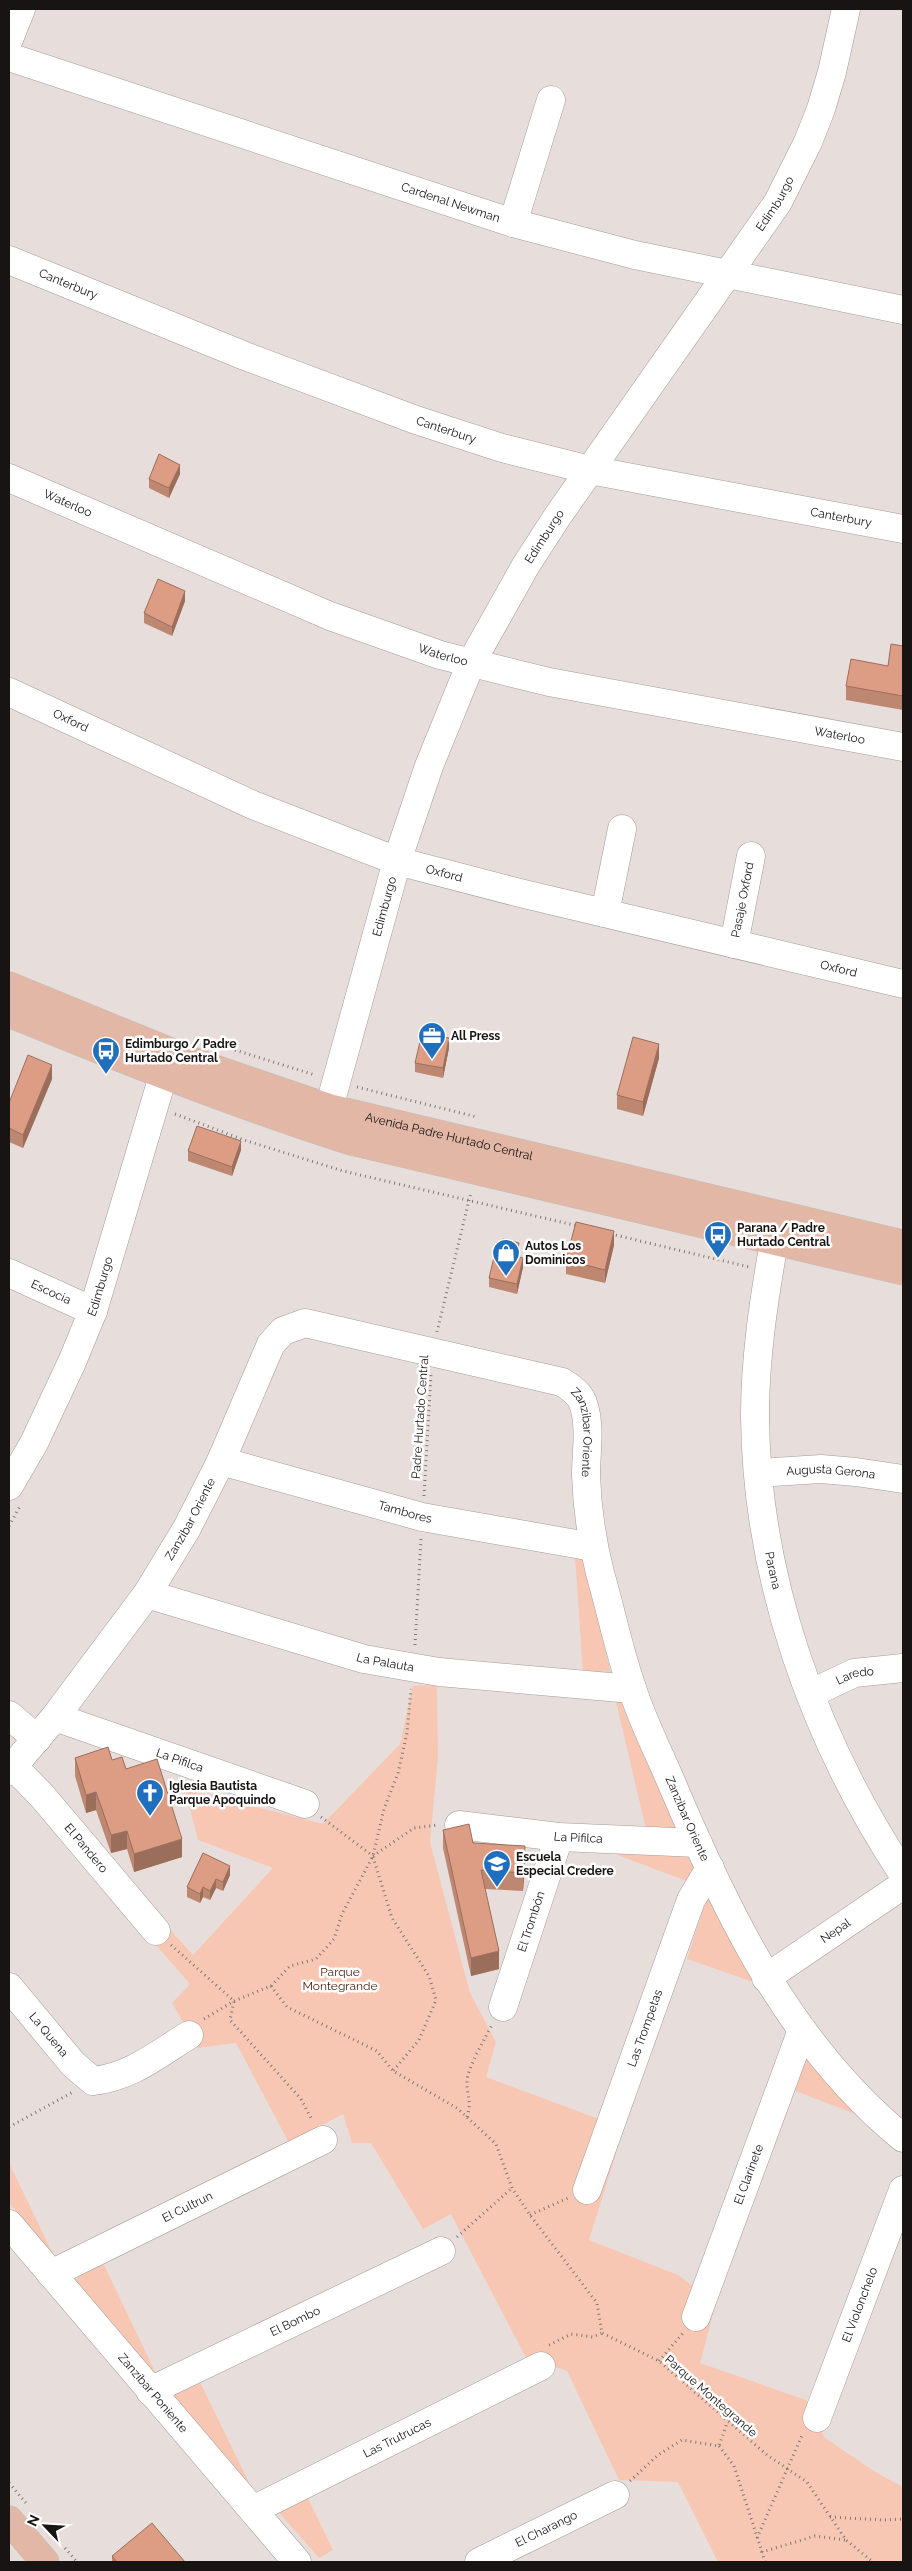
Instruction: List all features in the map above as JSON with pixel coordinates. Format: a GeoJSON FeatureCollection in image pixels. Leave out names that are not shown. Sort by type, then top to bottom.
{"type":"FeatureCollection","features":[{"type":"Feature","properties":{"kind":"main road","name":"Avenida Padre Hurtado Central"},"geometry":{"type":"LineString","coordinates":[[9,986],[200,1064],[329,1108],[903,1244]]}},
{"type":"Feature","properties":{"kind":"main road","name":"Avenida Padre Hurtado Central"},"geometry":{"type":"LineString","coordinates":[[9,1013],[163,1076],[275,1118],[351,1141],[475,1172],[903,1271]]}},
{"type":"Feature","properties":{"kind":"main road"},"geometry":{"type":"LineString","coordinates":[[9,2520],[45,2562]]}},
{"type":"Feature","properties":{"kind":"street"},"geometry":{"type":"LineString","coordinates":[[9,38],[21,9]]}},
{"type":"Feature","properties":{"kind":"street","name":"Edimburgo"},"geometry":{"type":"LineString","coordinates":[[329,1108],[397,861],[429,766],[471,663],[526,564],[778,202],[808,142],[832,72],[846,9]]}},
{"type":"Feature","properties":{"kind":"street","name":"Cardenal Newman"},"geometry":{"type":"LineString","coordinates":[[9,57],[513,223],[635,255],[903,310]]}},
{"type":"Feature","properties":{"kind":"street"},"geometry":{"type":"LineString","coordinates":[[513,223],[551,100]]}},
{"type":"Feature","properties":{"kind":"street","name":"Canterbury"},"geometry":{"type":"LineString","coordinates":[[9,260],[245,356],[407,417],[502,448],[590,470],[903,529]]}},
{"type":"Feature","properties":{"kind":"street","name":"Waterloo"},"geometry":{"type":"LineString","coordinates":[[9,478],[330,616],[409,645],[471,663],[549,682],[903,747]]}},
{"type":"Feature","properties":{"kind":"street","name":"Oxford"},"geometry":{"type":"LineString","coordinates":[[9,692],[262,809],[397,861],[604,913],[903,984]]}},
{"type":"Feature","properties":{"kind":"street"},"geometry":{"type":"LineString","coordinates":[[604,913],[622,829]]}},
{"type":"Feature","properties":{"kind":"street","name":"Pasaje Oxford"},"geometry":{"type":"LineString","coordinates":[[734,944],[750,856]]}},
{"type":"Feature","properties":{"kind":"street","name":"Edimburgo"},"geometry":{"type":"LineString","coordinates":[[9,1486],[38,1434],[72,1362],[92,1311],[163,1076]]}},
{"type":"Feature","properties":{"kind":"street","name":"Parana"},"geometry":{"type":"LineString","coordinates":[[774,1242],[762,1317],[757,1366],[755,1416],[759,1473],[770,1554],[782,1607],[810,1694],[844,1772],[881,1839],[903,1874]]}},
{"type":"Feature","properties":{"kind":"street","name":"Escocia"},"geometry":{"type":"LineString","coordinates":[[9,1273],[92,1311]]}},
{"type":"Feature","properties":{"kind":"street","name":"Zanzibar Oriente"},"geometry":{"type":"LineString","coordinates":[[37,1739],[147,1594],[187,1528],[221,1461],[271,1344],[283,1331],[305,1323],[562,1382],[574,1389],[582,1402],[587,1422],[586,1477],[593,1547],[632,1689],[698,1843],[743,1939],[766,1978],[802,2030],[856,2094],[903,2138]]}},
{"type":"Feature","properties":{"kind":"street","name":"Tambores"},"geometry":{"type":"LineString","coordinates":[[221,1461],[422,1517],[593,1547]]}},
{"type":"Feature","properties":{"kind":"street","name":"Augusta Gerona"},"geometry":{"type":"LineString","coordinates":[[759,1473],[821,1470],[856,1472],[903,1479]]}},
{"type":"Feature","properties":{"kind":"street","name":"La Palauta"},"geometry":{"type":"LineString","coordinates":[[147,1594],[364,1659],[413,1669],[632,1689]]}},
{"type":"Feature","properties":{"kind":"street","name":"Laredo"},"geometry":{"type":"LineString","coordinates":[[810,1694],[854,1673],[903,1668]]}},
{"type":"Feature","properties":{"kind":"street"},"geometry":{"type":"LineString","coordinates":[[9,1715],[37,1739],[11,1768]]}},
{"type":"Feature","properties":{"kind":"street","name":"La Pifilca"},"geometry":{"type":"LineString","coordinates":[[55,1717],[305,1804]]}},
{"type":"Feature","properties":{"kind":"street","name":"El Pandero"},"geometry":{"type":"LineString","coordinates":[[11,1768],[43,1797],[156,1931]]}},
{"type":"Feature","properties":{"kind":"street","name":"La Pifilca"},"geometry":{"type":"LineString","coordinates":[[459,1824],[559,1837],[698,1843]]}},
{"type":"Feature","properties":{"kind":"street","name":"El Trombón"},"geometry":{"type":"LineString","coordinates":[[503,2007],[559,1837]]}},
{"type":"Feature","properties":{"kind":"street","name":"Las Trompetas"},"geometry":{"type":"LineString","coordinates":[[587,2190],[691,1900],[710,1868]]}},
{"type":"Feature","properties":{"kind":"street","name":"Nepal"},"geometry":{"type":"LineString","coordinates":[[766,1978],[903,1885]]}},
{"type":"Feature","properties":{"kind":"street","name":"La Quena"},"geometry":{"type":"LineString","coordinates":[[9,1987],[73,2064],[93,2081]]}},
{"type":"Feature","properties":{"kind":"street","name":"El Clarinete"},"geometry":{"type":"LineString","coordinates":[[696,2317],[802,2030]]}},
{"type":"Feature","properties":{"kind":"street"},"geometry":{"type":"LineString","coordinates":[[93,2081],[111,2079],[129,2073],[189,2035]]}},
{"type":"Feature","properties":{"kind":"street","name":"El Cultrun"},"geometry":{"type":"LineString","coordinates":[[51,2274],[324,2140]]}},
{"type":"Feature","properties":{"kind":"street","name":"El Violonchelo"},"geometry":{"type":"LineString","coordinates":[[817,2418],[903,2190]]}},
{"type":"Feature","properties":{"kind":"street","name":"Zanzíbar Poniente"},"geometry":{"type":"LineString","coordinates":[[9,2224],[296,2562]]}},
{"type":"Feature","properties":{"kind":"street","name":"El Bombo"},"geometry":{"type":"LineString","coordinates":[[150,2391],[441,2251]]}},
{"type":"Feature","properties":{"kind":"street","name":"Las Trutrucas"},"geometry":{"type":"LineString","coordinates":[[253,2510],[541,2366]]}},
{"type":"Feature","properties":{"kind":"street","name":"El Charango"},"geometry":{"type":"LineString","coordinates":[[479,2562],[614,2495]]}},
{"type":"Feature","properties":{"kind":"path"},"geometry":{"type":"LineString","coordinates":[[228,1047],[335,1082],[480,1118]]}},
{"type":"Feature","properties":{"kind":"path","name":"Padre Hurtado Central"},"geometry":{"type":"LineString","coordinates":[[373,1856],[384,1809],[398,1773],[407,1733],[413,1669],[432,1352],[475,1172]]}},
{"type":"Feature","properties":{"kind":"path"},"geometry":{"type":"LineString","coordinates":[[305,1804],[373,1856],[392,1918],[417,1952],[429,1976],[436,2000],[420,2040],[393,2072]]}},
{"type":"Feature","properties":{"kind":"path"},"geometry":{"type":"LineString","coordinates":[[189,2035],[204,2019],[234,2001],[271,1986],[290,1966],[316,1959],[334,1939],[342,1914],[373,1856],[414,1828],[459,1824]]}},
{"type":"Feature","properties":{"kind":"path"},"geometry":{"type":"LineString","coordinates":[[156,1931],[234,2001]]}},
{"type":"Feature","properties":{"kind":"path"},"geometry":{"type":"LineString","coordinates":[[271,1986],[287,2007],[378,2051],[393,2072],[457,2108],[496,2144],[512,2188],[530,2215],[597,2303],[602,2333],[594,2337],[571,2334],[549,2345],[541,2366]]}},
{"type":"Feature","properties":{"kind":"path"},"geometry":{"type":"LineString","coordinates":[[234,2001],[230,2020],[301,2100],[324,2140]]}},
{"type":"Feature","properties":{"kind":"path"},"geometry":{"type":"LineString","coordinates":[[467,2117],[471,2103],[466,2081],[482,2043],[503,2007]]}},
{"type":"Feature","properties":{"kind":"path"},"geometry":{"type":"LineString","coordinates":[[9,2126],[93,2081]]}},
{"type":"Feature","properties":{"kind":"path"},"geometry":{"type":"LineString","coordinates":[[441,2251],[512,2188]]}},
{"type":"Feature","properties":{"kind":"path"},"geometry":{"type":"LineString","coordinates":[[530,2215],[587,2190]]}},
{"type":"Feature","properties":{"kind":"path"},"geometry":{"type":"LineString","coordinates":[[659,2361],[696,2317]]}},
{"type":"Feature","properties":{"kind":"path","name":"Parque Montegrande"},"geometry":{"type":"LineString","coordinates":[[602,2333],[659,2361],[727,2423],[807,2482],[846,2540],[873,2562]]}},
{"type":"Feature","properties":{"kind":"path"},"geometry":{"type":"LineString","coordinates":[[757,2538],[805,2428],[817,2418]]}},
{"type":"Feature","properties":{"kind":"path"},"geometry":{"type":"LineString","coordinates":[[719,2446],[727,2423]]}},
{"type":"Feature","properties":{"kind":"path"},"geometry":{"type":"LineString","coordinates":[[614,2495],[658,2455],[682,2440],[719,2446],[734,2466],[765,2562]]}},
{"type":"Feature","properties":{"kind":"path"},"geometry":{"type":"LineString","coordinates":[[830,2517],[883,2520],[903,2519]]}},
{"type":"Feature","properties":{"kind":"path"},"geometry":{"type":"LineString","coordinates":[[762,2552],[815,2536],[846,2540]]}},
{"type":"Feature","properties":{"kind":"path"},"geometry":{"type":"LineString","coordinates":[[865,2556],[866,2562]]}},
{"type":"Feature","properties":{"kind":"green space"},"geometry":{"type":"Polygon","coordinates":[[[575,1555],[583,1556],[612,1678],[583,1675],[575,1555]]]}},
{"type":"Feature","properties":{"kind":"green space","name":"Parque Montegrande"},"geometry":{"type":"Polygon","coordinates":[[[437,1685],[438,1757],[430,1842],[470,1993],[496,2042],[486,2077],[599,2119],[616,2154],[589,2240],[678,2275],[716,2303],[700,2363],[806,2400],[825,2438],[877,2473],[903,2487],[903,2562],[718,2562],[678,2482],[619,2480],[567,2371],[525,2356],[451,2214],[423,2229],[371,2143],[352,2143],[343,2114],[289,2143],[236,2043],[198,2048],[172,2003],[190,1984],[149,1937],[165,1924],[193,1955],[273,1868],[198,1840],[185,1789],[323,1824],[400,1744],[413,1686],[437,1685]]]}},
{"type":"Feature","properties":{"kind":"green space"},"geometry":{"type":"Polygon","coordinates":[[[622,1700],[679,1829],[646,1829],[616,1702],[622,1700]]]}},
{"type":"Feature","properties":{"kind":"green space"},"geometry":{"type":"Polygon","coordinates":[[[588,1844],[696,1851],[692,1883],[588,1844]]]}},
{"type":"Feature","properties":{"kind":"green space"},"geometry":{"type":"Polygon","coordinates":[[[710,1888],[756,1983],[687,1959],[710,1888]]]}},
{"type":"Feature","properties":{"kind":"green space"},"geometry":{"type":"Polygon","coordinates":[[[806,2051],[857,2109],[855,2114],[793,2090],[806,2051]]]}},
{"type":"Feature","properties":{"kind":"green space"},"geometry":{"type":"Polygon","coordinates":[[[9,2163],[54,2256],[9,2203],[9,2163]]]}},
{"type":"Feature","properties":{"kind":"green space"},"geometry":{"type":"Polygon","coordinates":[[[103,2263],[159,2380],[74,2280],[103,2263]]]}},
{"type":"Feature","properties":{"kind":"green space"},"geometry":{"type":"Polygon","coordinates":[[[199,2380],[256,2497],[170,2397],[199,2380]]]}},
{"type":"Feature","properties":{"kind":"green space"},"geometry":{"type":"Polygon","coordinates":[[[305,2492],[333,2550],[319,2558],[276,2509],[305,2492]]]}},
{"type":"Feature","properties":{"kind":"building"},"geometry":{"type":"Polygon","coordinates":[[[159,454],[180,465],[169,488],[149,479],[159,454]]]}},
{"type":"Feature","properties":{"kind":"building"},"geometry":{"type":"Polygon","coordinates":[[[158,579],[185,591],[172,627],[144,613],[158,579]]]}},
{"type":"Feature","properties":{"kind":"building"},"geometry":{"type":"Polygon","coordinates":[[[891,644],[903,646],[903,696],[846,686],[851,659],[888,666],[891,644]]]}},
{"type":"Feature","properties":{"kind":"building","name":"All Press"},"geometry":{"type":"Polygon","coordinates":[[[422,1033],[449,1038],[443,1068],[415,1063],[422,1033]]]}},
{"type":"Feature","properties":{"kind":"building"},"geometry":{"type":"Polygon","coordinates":[[[633,1037],[659,1044],[643,1102],[617,1095],[633,1037]]]}},
{"type":"Feature","properties":{"kind":"building"},"geometry":{"type":"Polygon","coordinates":[[[28,1055],[52,1065],[23,1135],[9,1128],[9,1103],[28,1055]]]}},
{"type":"Feature","properties":{"kind":"building"},"geometry":{"type":"Polygon","coordinates":[[[197,1126],[241,1141],[232,1167],[188,1151],[197,1126]]]}},
{"type":"Feature","properties":{"kind":"building"},"geometry":{"type":"Polygon","coordinates":[[[576,1222],[614,1231],[605,1270],[566,1260],[576,1222]]]}},
{"type":"Feature","properties":{"kind":"building","name":"Autos Los Dominicos"},"geometry":{"type":"Polygon","coordinates":[[[503,1239],[519,1243],[516,1256],[523,1258],[517,1284],[489,1278],[494,1257],[499,1258],[503,1239]]]}},
{"type":"Feature","properties":{"kind":"building","name":"Iglesia Bautista Parque Apoquindo"},"geometry":{"type":"Polygon","coordinates":[[[108,1747],[112,1760],[122,1757],[126,1769],[157,1759],[182,1839],[134,1854],[127,1831],[111,1835],[96,1792],[86,1795],[75,1758],[108,1747]]]}},
{"type":"Feature","properties":{"kind":"building"},"geometry":{"type":"Polygon","coordinates":[[[469,1824],[473,1843],[525,1846],[523,1873],[481,1870],[499,1951],[471,1958],[443,1830],[469,1824]]]}},
{"type":"Feature","properties":{"kind":"building"},"geometry":{"type":"Polygon","coordinates":[[[203,1853],[230,1866],[223,1882],[216,1879],[210,1891],[203,1887],[200,1894],[187,1887],[203,1853]]]}},
{"type":"Feature","properties":{"kind":"building"},"geometry":{"type":"Polygon","coordinates":[[[152,2523],[185,2562],[117,2562],[112,2556],[152,2523]]]}},
{"type":"Feature","properties":{"kind":"place","name":"All Press"},"geometry":{"type":"Point","coordinates":[432,1060]}},
{"type":"Feature","properties":{"kind":"place","name":"Edimburgo / Padre Hurtado Central"},"geometry":{"type":"Point","coordinates":[106,1075]}},
{"type":"Feature","properties":{"kind":"place","name":"Parana / Padre Hurtado Central"},"geometry":{"type":"Point","coordinates":[718,1259]}},
{"type":"Feature","properties":{"kind":"place","name":"Autos Los Dominicos"},"geometry":{"type":"Point","coordinates":[506,1277]}},
{"type":"Feature","properties":{"kind":"place","name":"Iglesia Bautista Parque Apoquindo"},"geometry":{"type":"Point","coordinates":[150,1817]}},
{"type":"Feature","properties":{"kind":"place","name":"Escuela Especial Credere"},"geometry":{"type":"Point","coordinates":[497,1888]}}]}
